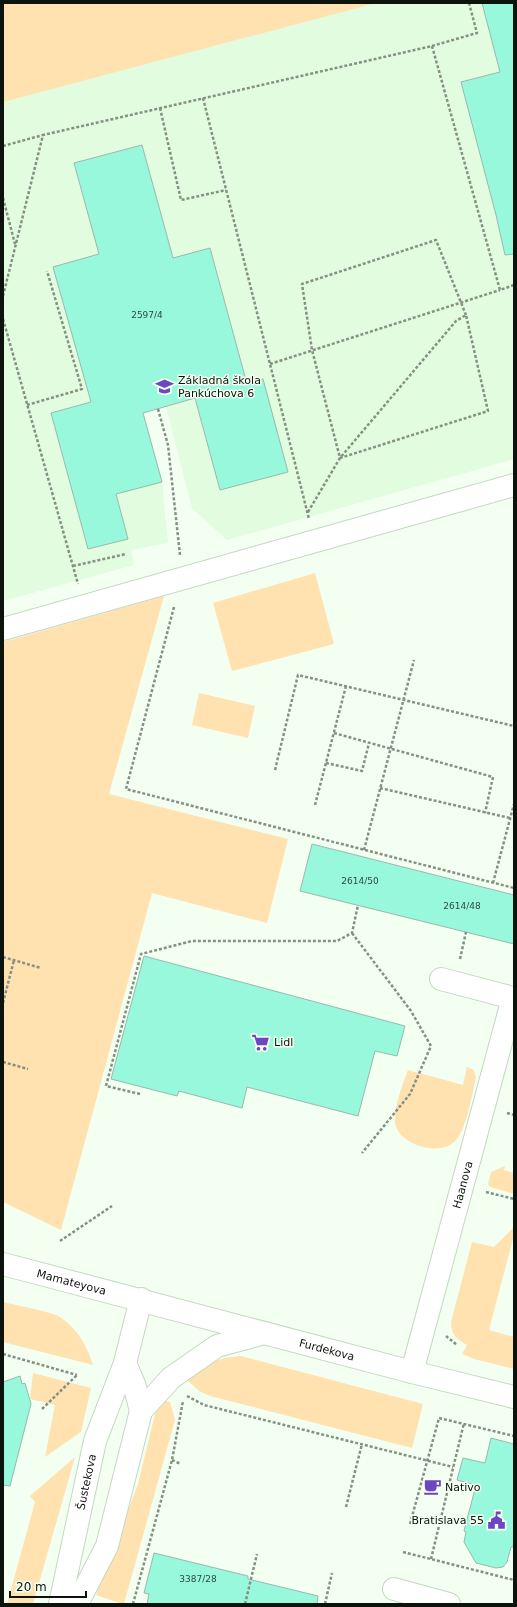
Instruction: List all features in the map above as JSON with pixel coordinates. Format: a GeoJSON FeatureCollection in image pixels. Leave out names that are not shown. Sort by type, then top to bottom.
{"type":"FeatureCollection","features":[{"type":"Feature","properties":{"kind":"street"},"geometry":{"type":"LineString","coordinates":[[3,629],[182,577],[514,485]]}},
{"type":"Feature","properties":{"kind":"street","name":"Haanova"},"geometry":{"type":"LineString","coordinates":[[412,1372],[513,998],[441,979]]}},
{"type":"Feature","properties":{"kind":"street","name":"Mamateyova"},"geometry":{"type":"LineString","coordinates":[[3,1264],[141,1300]]}},
{"type":"Feature","properties":{"kind":"street","name":"Furdekova"},"geometry":{"type":"LineString","coordinates":[[141,1300],[412,1372],[514,1397]]}},
{"type":"Feature","properties":{"kind":"street","name":"Šustekova"},"geometry":{"type":"LineString","coordinates":[[60,1604],[95,1441],[125,1363],[141,1300]]}},
{"type":"Feature","properties":{"kind":"street"},"geometry":{"type":"LineString","coordinates":[[77,1604],[107,1546],[141,1411],[171,1378],[217,1346],[265,1333]]}},
{"type":"Feature","properties":{"kind":"street"},"geometry":{"type":"LineString","coordinates":[[125,1363],[134,1384],[141,1411]]}},
{"type":"Feature","properties":{"kind":"street"},"geometry":{"type":"LineString","coordinates":[[394,1589],[449,1604]]}},
{"type":"Feature","properties":{"kind":"path"},"geometry":{"type":"LineString","coordinates":[[3,146],[43,135],[432,46],[477,33],[469,3]]}},
{"type":"Feature","properties":{"kind":"path"},"geometry":{"type":"LineString","coordinates":[[432,46],[500,290]]}},
{"type":"Feature","properties":{"kind":"path"},"geometry":{"type":"LineString","coordinates":[[203,98],[316,540]]}},
{"type":"Feature","properties":{"kind":"path"},"geometry":{"type":"LineString","coordinates":[[160,108],[181,200],[226,190]]}},
{"type":"Feature","properties":{"kind":"path"},"geometry":{"type":"LineString","coordinates":[[3,296],[43,135]]}},
{"type":"Feature","properties":{"kind":"path"},"geometry":{"type":"LineString","coordinates":[[3,198],[16,245]]}},
{"type":"Feature","properties":{"kind":"path"},"geometry":{"type":"LineString","coordinates":[[436,240],[466,315],[488,411],[340,458],[312,350],[302,284],[436,240]]}},
{"type":"Feature","properties":{"kind":"path"},"geometry":{"type":"LineString","coordinates":[[27,405],[82,389],[47,271]]}},
{"type":"Feature","properties":{"kind":"path"},"geometry":{"type":"LineString","coordinates":[[270,364],[500,290],[514,284]]}},
{"type":"Feature","properties":{"kind":"path"},"geometry":{"type":"LineString","coordinates":[[308,512],[340,458],[456,321],[466,315]]}},
{"type":"Feature","properties":{"kind":"path"},"geometry":{"type":"LineString","coordinates":[[3,319],[84,606]]}},
{"type":"Feature","properties":{"kind":"path"},"geometry":{"type":"LineString","coordinates":[[158,409],[168,445],[182,577],[126,789],[514,888]]}},
{"type":"Feature","properties":{"kind":"path"},"geometry":{"type":"LineString","coordinates":[[73,566],[126,554]]}},
{"type":"Feature","properties":{"kind":"path"},"geometry":{"type":"LineString","coordinates":[[364,850],[414,660]]}},
{"type":"Feature","properties":{"kind":"path"},"geometry":{"type":"LineString","coordinates":[[275,770],[298,675],[514,726]]}},
{"type":"Feature","properties":{"kind":"path"},"geometry":{"type":"LineString","coordinates":[[315,805],[346,686]]}},
{"type":"Feature","properties":{"kind":"path"},"geometry":{"type":"LineString","coordinates":[[334,733],[493,777],[485,813]]}},
{"type":"Feature","properties":{"kind":"path"},"geometry":{"type":"LineString","coordinates":[[326,762],[362,771],[370,743]]}},
{"type":"Feature","properties":{"kind":"path"},"geometry":{"type":"LineString","coordinates":[[380,788],[510,818]]}},
{"type":"Feature","properties":{"kind":"path"},"geometry":{"type":"LineString","coordinates":[[493,883],[514,804]]}},
{"type":"Feature","properties":{"kind":"path"},"geometry":{"type":"LineString","coordinates":[[358,905],[352,934],[411,1011],[431,1046],[410,1094],[362,1153]]}},
{"type":"Feature","properties":{"kind":"path"},"geometry":{"type":"LineString","coordinates":[[459,962],[466,932]]}},
{"type":"Feature","properties":{"kind":"path"},"geometry":{"type":"LineString","coordinates":[[140,1094],[106,1086],[140,954],[192,941],[337,941],[352,934]]}},
{"type":"Feature","properties":{"kind":"path"},"geometry":{"type":"LineString","coordinates":[[3,957],[42,968]]}},
{"type":"Feature","properties":{"kind":"path"},"geometry":{"type":"LineString","coordinates":[[3,1003],[14,960]]}},
{"type":"Feature","properties":{"kind":"path"},"geometry":{"type":"LineString","coordinates":[[3,1062],[28,1069]]}},
{"type":"Feature","properties":{"kind":"path"},"geometry":{"type":"LineString","coordinates":[[464,1180],[480,1190],[514,1199]]}},
{"type":"Feature","properties":{"kind":"path"},"geometry":{"type":"LineString","coordinates":[[60,1241],[112,1206]]}},
{"type":"Feature","properties":{"kind":"path"},"geometry":{"type":"LineString","coordinates":[[3,1354],[77,1375],[42,1409]]}},
{"type":"Feature","properties":{"kind":"path"},"geometry":{"type":"LineString","coordinates":[[133,1604],[172,1460],[181,1420],[184,1395],[204,1405],[453,1467]]}},
{"type":"Feature","properties":{"kind":"path"},"geometry":{"type":"LineString","coordinates":[[410,1524],[439,1418],[514,1436]]}},
{"type":"Feature","properties":{"kind":"path"},"geometry":{"type":"LineString","coordinates":[[431,1559],[464,1423]]}},
{"type":"Feature","properties":{"kind":"path"},"geometry":{"type":"LineString","coordinates":[[346,1507],[362,1444]]}},
{"type":"Feature","properties":{"kind":"path"},"geometry":{"type":"LineString","coordinates":[[172,1460],[181,1464]]}},
{"type":"Feature","properties":{"kind":"path"},"geometry":{"type":"LineString","coordinates":[[403,1552],[514,1580]]}},
{"type":"Feature","properties":{"kind":"path"},"geometry":{"type":"LineString","coordinates":[[245,1604],[257,1554]]}},
{"type":"Feature","properties":{"kind":"path"},"geometry":{"type":"LineString","coordinates":[[325,1604],[332,1573]]}},
{"type":"Feature","properties":{"kind":"shaded area"},"geometry":{"type":"Polygon","coordinates":[[[3,3],[514,3],[514,459],[227,540],[192,508],[166,406],[143,413],[162,482],[168,543],[131,550],[134,565],[3,601],[3,3]]]}},
{"type":"Feature","properties":{"kind":"shaded area"},"geometry":{"type":"Polygon","coordinates":[[[3,3],[376,3],[3,102],[3,3]]]}},
{"type":"Feature","properties":{"kind":"shaded area"},"geometry":{"type":"Polygon","coordinates":[[[315,573],[334,644],[232,671],[213,603],[315,573]]]}},
{"type":"Feature","properties":{"kind":"shaded area"},"geometry":{"type":"Polygon","coordinates":[[[164,596],[109,794],[288,839],[267,923],[152,893],[61,1230],[3,1202],[3,642],[164,596]]]}},
{"type":"Feature","properties":{"kind":"shaded area"},"geometry":{"type":"Polygon","coordinates":[[[199,693],[255,706],[248,738],[192,725],[199,693]]]}},
{"type":"Feature","properties":{"kind":"shaded area"},"geometry":{"type":"Polygon","coordinates":[[[467,1067],[474,1070],[476,1078],[464,1126],[457,1139],[443,1148],[434,1148],[415,1144],[400,1134],[396,1127],[395,1114],[398,1098],[408,1070],[463,1085],[467,1067]]]}},
{"type":"Feature","properties":{"kind":"shaded area"},"geometry":{"type":"Polygon","coordinates":[[[505,1166],[504,1170],[514,1173],[514,1194],[490,1187],[488,1184],[491,1172],[505,1166]]]}},
{"type":"Feature","properties":{"kind":"shaded area"},"geometry":{"type":"Polygon","coordinates":[[[514,1227],[514,1235],[489,1330],[514,1337],[514,1369],[474,1359],[462,1354],[467,1345],[455,1336],[452,1330],[451,1322],[472,1242],[494,1247],[514,1227]]]}},
{"type":"Feature","properties":{"kind":"shaded area"},"geometry":{"type":"Polygon","coordinates":[[[3,1302],[42,1311],[60,1317],[77,1332],[88,1351],[93,1365],[3,1342],[3,1302]]]}},
{"type":"Feature","properties":{"kind":"shaded area"},"geometry":{"type":"Polygon","coordinates":[[[241,1356],[423,1404],[412,1448],[210,1396],[199,1391],[186,1379],[200,1369],[218,1360],[241,1356]]]}},
{"type":"Feature","properties":{"kind":"shaded area"},"geometry":{"type":"Polygon","coordinates":[[[33,1373],[91,1388],[81,1432],[45,1457],[55,1405],[30,1399],[33,1373]]]}},
{"type":"Feature","properties":{"kind":"shaded area"},"geometry":{"type":"Polygon","coordinates":[[[163,1400],[170,1402],[175,1420],[124,1604],[122,1604],[96,1595],[138,1484],[155,1414],[163,1400]]]}},
{"type":"Feature","properties":{"kind":"shaded area"},"geometry":{"type":"Polygon","coordinates":[[[75,1457],[33,1604],[7,1604],[35,1502],[30,1496],[75,1457]]]}},
{"type":"Feature","properties":{"kind":"building"},"geometry":{"type":"Polygon","coordinates":[[[482,3],[514,3],[514,254],[505,255],[461,82],[500,72],[482,3]]]}},
{"type":"Feature","properties":{"kind":"building"},"geometry":{"type":"Polygon","coordinates":[[[142,145],[173,258],[210,248],[247,384],[263,379],[288,472],[220,490],[195,398],[143,413],[162,482],[116,494],[128,539],[88,549],[51,413],[91,402],[53,267],[99,254],[74,163],[142,145]]]}},
{"type":"Feature","properties":{"kind":"building"},"geometry":{"type":"Polygon","coordinates":[[[312,844],[514,895],[514,944],[300,891],[312,844]]]}},
{"type":"Feature","properties":{"kind":"building","name":"Lidl"},"geometry":{"type":"Polygon","coordinates":[[[144,956],[405,1026],[397,1056],[375,1051],[358,1116],[247,1087],[242,1108],[179,1091],[177,1096],[111,1079],[144,956]]]}},
{"type":"Feature","properties":{"kind":"building"},"geometry":{"type":"Polygon","coordinates":[[[20,1376],[22,1384],[25,1383],[31,1404],[10,1486],[3,1485],[3,1382],[20,1376]]]}},
{"type":"Feature","properties":{"kind":"building"},"geometry":{"type":"Polygon","coordinates":[[[491,1438],[514,1444],[514,1547],[511,1547],[507,1562],[503,1567],[496,1568],[476,1563],[464,1542],[466,1532],[464,1531],[476,1485],[457,1480],[463,1458],[485,1463],[491,1438]]]}},
{"type":"Feature","properties":{"kind":"building"},"geometry":{"type":"Polygon","coordinates":[[[154,1553],[248,1576],[248,1579],[318,1596],[317,1604],[147,1604],[149,1594],[144,1593],[154,1553]]]}},
{"type":"Feature","properties":{"kind":"place","name":"Základná škola Pankúchova 6"},"geometry":{"type":"Point","coordinates":[165,386]}},
{"type":"Feature","properties":{"kind":"place","name":"Lidl"},"geometry":{"type":"Point","coordinates":[261,1042]}},
{"type":"Feature","properties":{"kind":"place","name":"Nativo"},"geometry":{"type":"Point","coordinates":[432,1487]}},
{"type":"Feature","properties":{"kind":"place","name":"Bratislava 55"},"geometry":{"type":"Point","coordinates":[497,1520]}}]}
